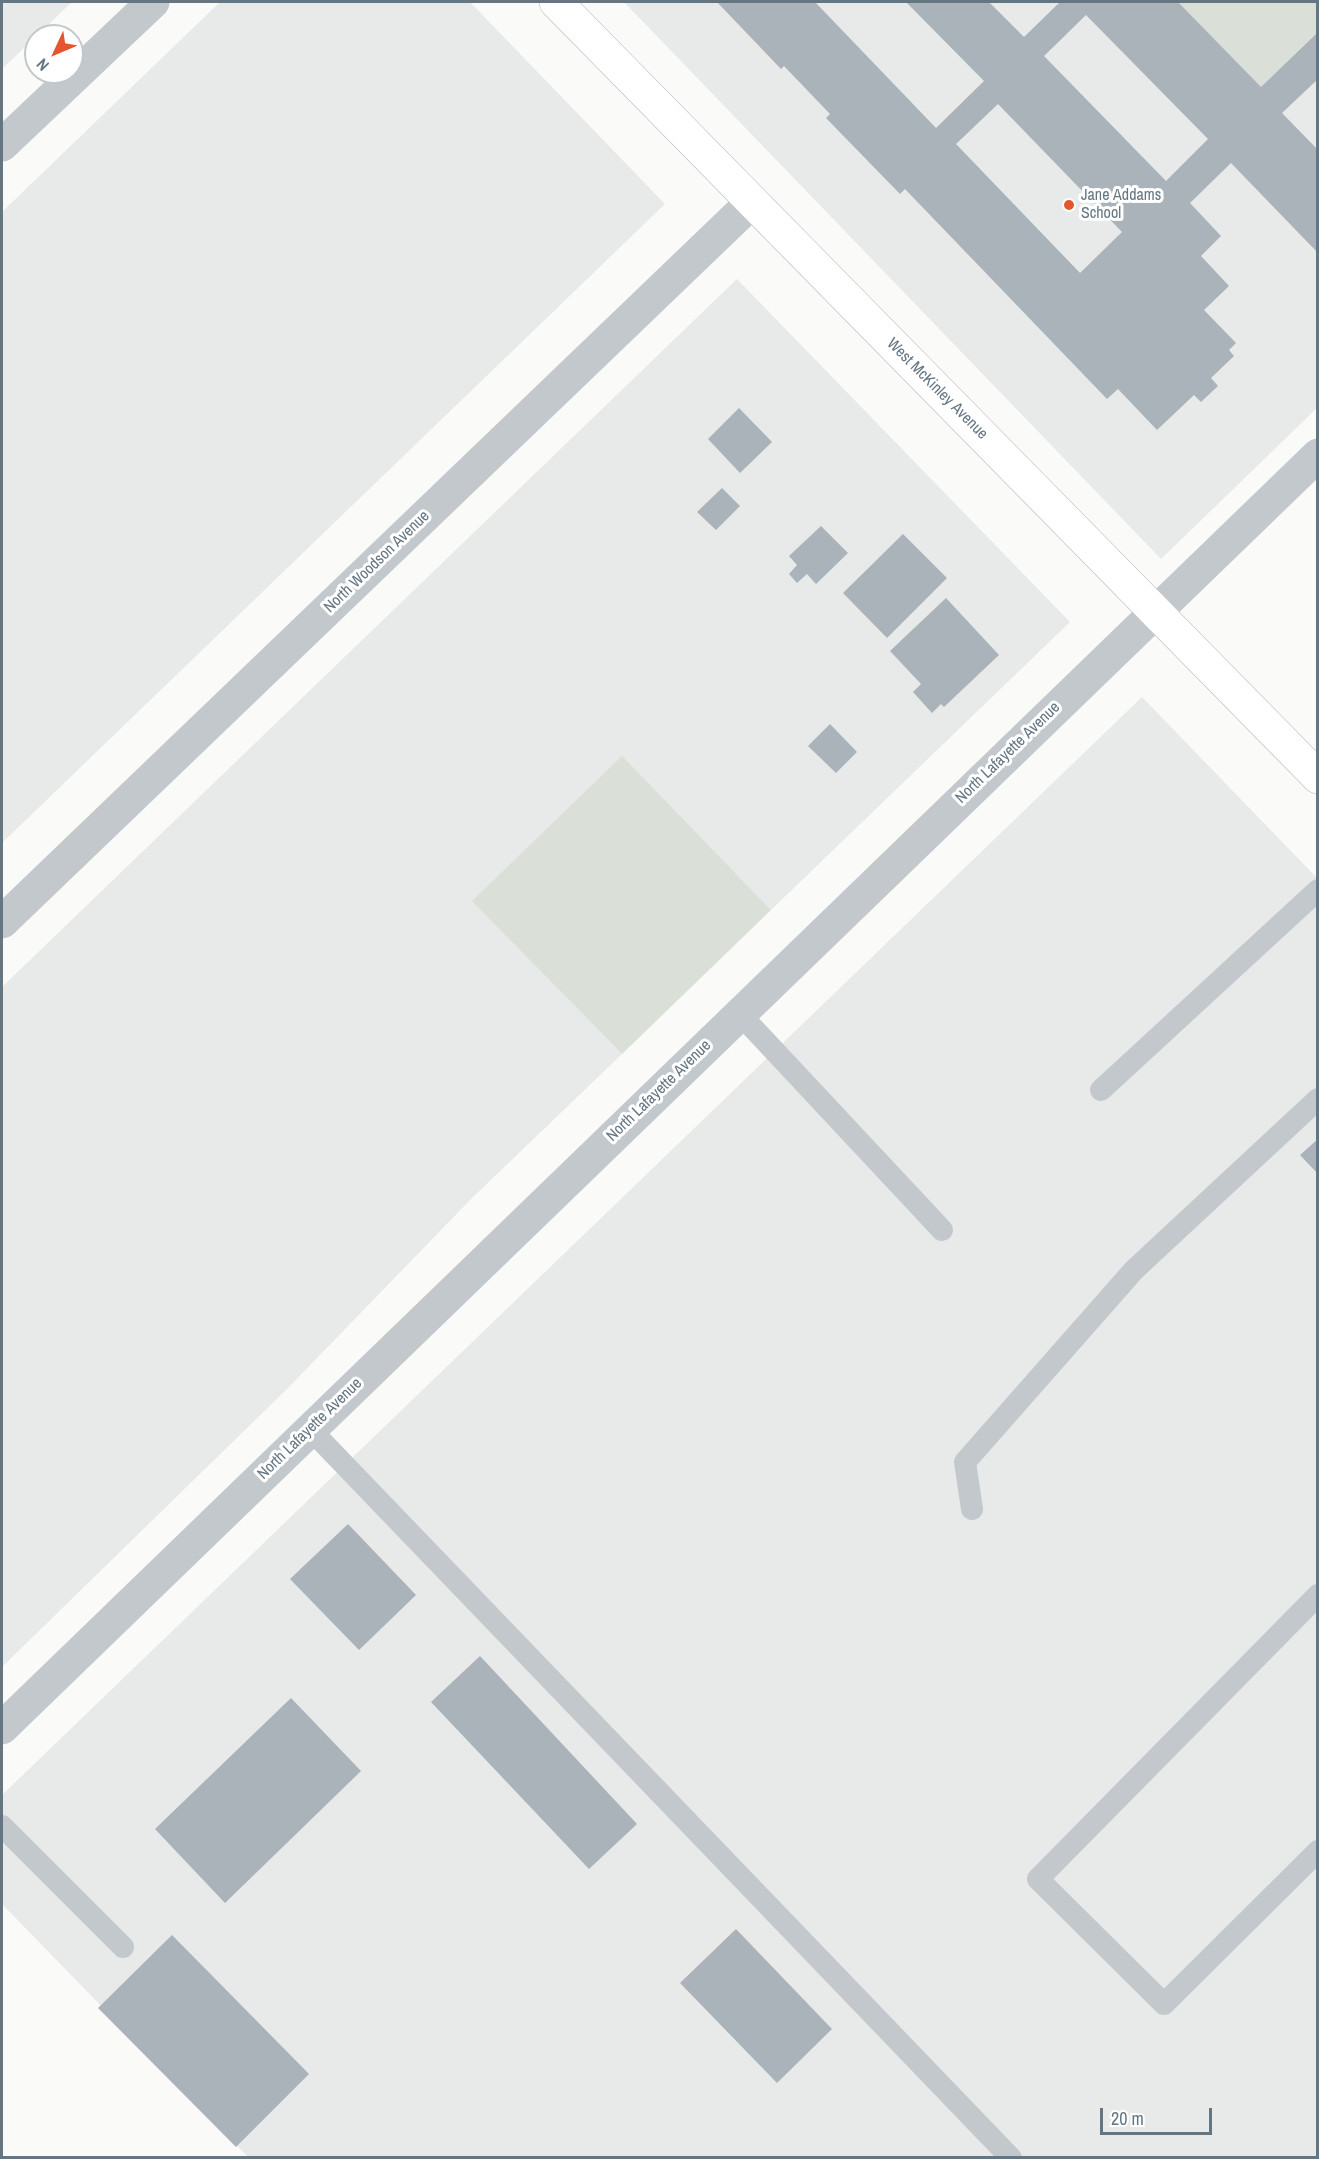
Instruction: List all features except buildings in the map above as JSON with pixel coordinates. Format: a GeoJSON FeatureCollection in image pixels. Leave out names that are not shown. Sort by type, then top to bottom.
{"type":"FeatureCollection","features":[{"type":"Feature","properties":{"kind":"main road","name":"West McKinley Avenue"},"geometry":{"type":"LineString","coordinates":[[556,2],[1317,777]]}},
{"type":"Feature","properties":{"kind":"street"},"geometry":{"type":"LineString","coordinates":[[2,145],[153,2]]}},
{"type":"Feature","properties":{"kind":"street","name":"North Woodson Avenue"},"geometry":{"type":"LineString","coordinates":[[2,922],[752,202]]}},
{"type":"Feature","properties":{"kind":"street","name":"North Lafayette Avenue"},"geometry":{"type":"LineString","coordinates":[[2,1728],[1317,455]]}},
{"type":"Feature","properties":{"kind":"lane"},"geometry":{"type":"LineString","coordinates":[[1101,1090],[1317,890]]}},
{"type":"Feature","properties":{"kind":"lane"},"geometry":{"type":"LineString","coordinates":[[739,1013],[942,1230]]}},
{"type":"Feature","properties":{"kind":"lane"},"geometry":{"type":"LineString","coordinates":[[972,1509],[965,1462],[1134,1270],[1317,1099]]}},
{"type":"Feature","properties":{"kind":"lane"},"geometry":{"type":"LineString","coordinates":[[310,1429],[1011,2157]]}},
{"type":"Feature","properties":{"kind":"lane"},"geometry":{"type":"LineString","coordinates":[[1317,1595],[1038,1879],[1164,2004],[1317,1851]]}},
{"type":"Feature","properties":{"kind":"lane"},"geometry":{"type":"LineString","coordinates":[[2,1826],[123,1947]]}},
{"type":"Feature","properties":{"kind":"shaded area"},"geometry":{"type":"Polygon","coordinates":[[[2,2],[72,2],[49,24],[24,24],[24,48],[2,69],[2,2]]]}},
{"type":"Feature","properties":{"kind":"shaded area"},"geometry":{"type":"Polygon","coordinates":[[[220,2],[470,2],[665,204],[2,843],[2,212],[220,2]]]}},
{"type":"Feature","properties":{"kind":"shaded area","name":"Jane Addams School"},"geometry":{"type":"Polygon","coordinates":[[[624,2],[1317,2],[1317,408],[1161,559],[624,2]]]}},
{"type":"Feature","properties":{"kind":"shaded area"},"geometry":{"type":"Polygon","coordinates":[[[1178,2],[1317,2],[1317,32],[1261,87],[1178,2]]]}},
{"type":"Feature","properties":{"kind":"shaded area"},"geometry":{"type":"Polygon","coordinates":[[[737,279],[1070,622],[771,910],[622,757],[473,901],[622,1054],[472,1198],[287,1389],[2,1667],[2,987],[737,279]]]}},
{"type":"Feature","properties":{"kind":"shaded area"},"geometry":{"type":"Polygon","coordinates":[[[1142,697],[1317,878],[1317,2157],[248,2157],[2,1904],[2,1795],[1142,697]]]}},
{"type":"Feature","properties":{"kind":"shaded area"},"geometry":{"type":"Polygon","coordinates":[[[622,756],[771,910],[622,1054],[472,901],[622,756]]]}},
{"type":"Feature","properties":{"kind":"place","name":"Jane Addams School"},"geometry":{"type":"Point","coordinates":[1069,205]}}]}
